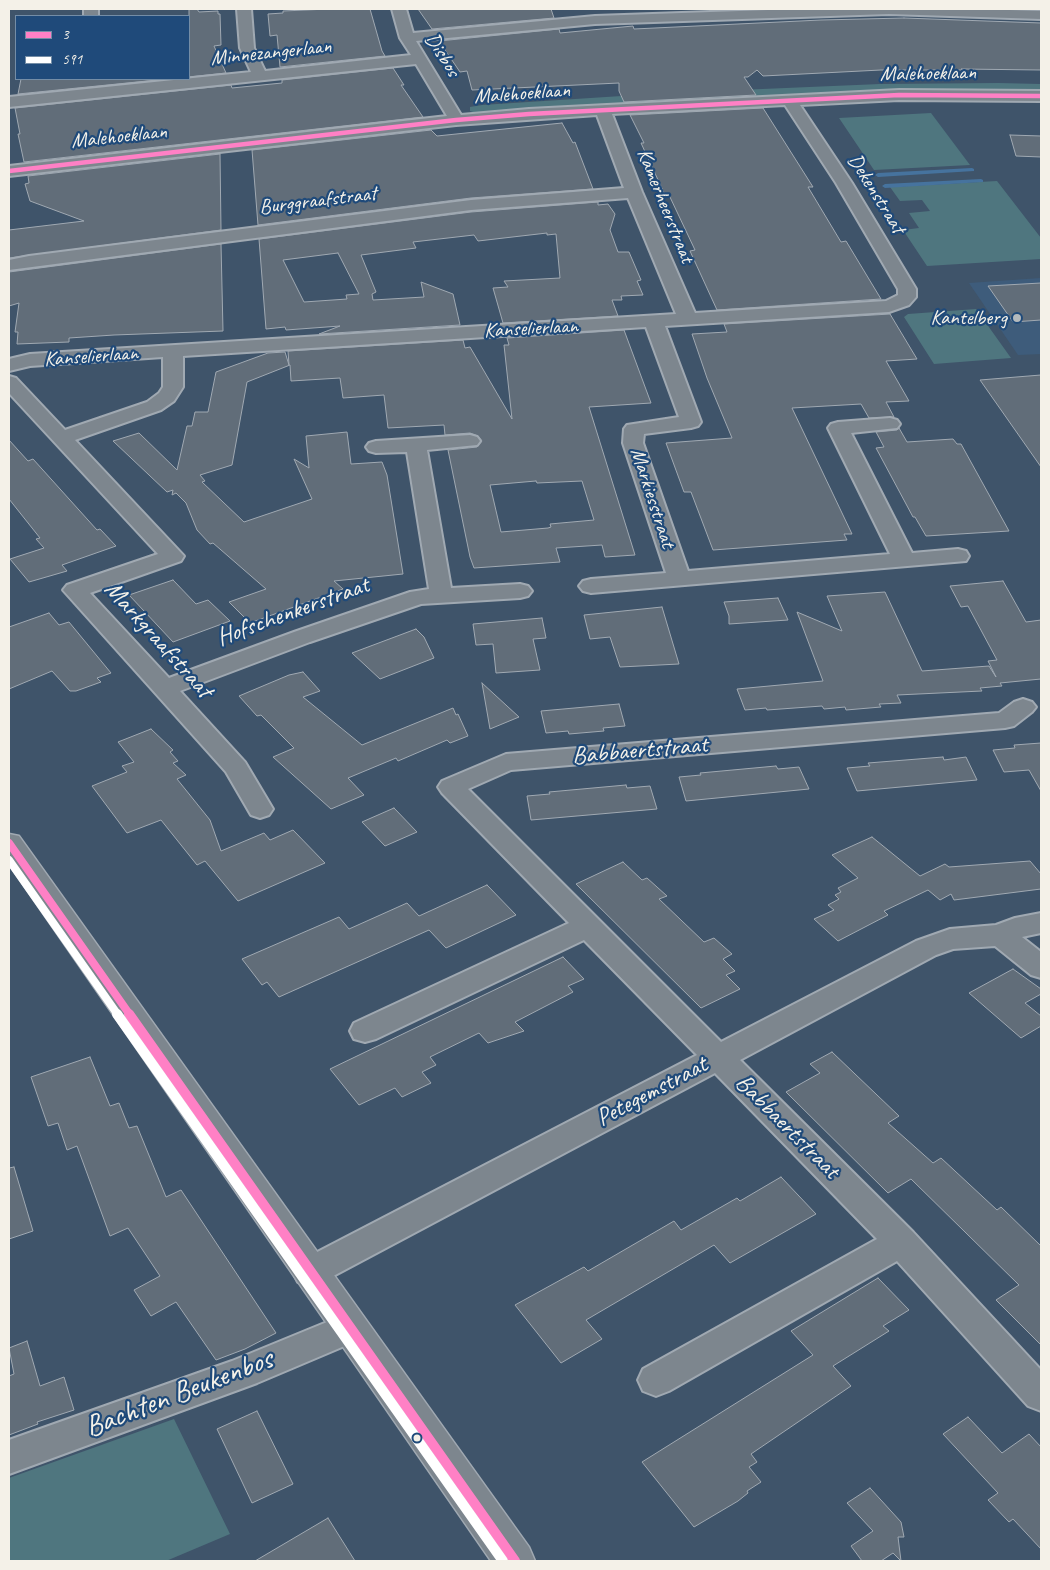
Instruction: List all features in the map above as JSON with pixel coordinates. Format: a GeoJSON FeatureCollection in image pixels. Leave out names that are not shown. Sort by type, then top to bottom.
{"type":"FeatureCollection","features":[{"type":"Feature","properties":{"kind":"street"},"geometry":{"type":"LineString","coordinates":[[244,9],[247,48],[260,76]]}},
{"type":"Feature","properties":{"kind":"street","name":"Disbos"},"geometry":{"type":"LineString","coordinates":[[399,9],[407,38],[449,105],[456,120]]}},
{"type":"Feature","properties":{"kind":"street"},"geometry":{"type":"LineString","coordinates":[[407,38],[579,15],[888,10],[1041,15]]}},
{"type":"Feature","properties":{"kind":"street","name":"Minnezangerlaan"},"geometry":{"type":"LineString","coordinates":[[9,102],[93,86],[260,76],[419,59]]}},
{"type":"Feature","properties":{"kind":"street","name":"Malehoeklaan"},"geometry":{"type":"LineString","coordinates":[[867,82],[964,81]]}},
{"type":"Feature","properties":{"kind":"street"},"geometry":{"type":"LineString","coordinates":[[1024,81],[1041,82]]}},
{"type":"Feature","properties":{"kind":"street","name":"Malehoeklaan"},"geometry":{"type":"LineString","coordinates":[[9,171],[456,120],[603,110],[899,95],[1041,96]]}},
{"type":"Feature","properties":{"kind":"street","name":"Dekenstraat"},"geometry":{"type":"LineString","coordinates":[[789,100],[844,183],[907,289],[907,297],[889,306]]}},
{"type":"Feature","properties":{"kind":"street","name":"Malehoeklaan"},"geometry":{"type":"LineString","coordinates":[[449,105],[469,104]]}},
{"type":"Feature","properties":{"kind":"street","name":"Kamerheerstraat"},"geometry":{"type":"LineString","coordinates":[[603,110],[634,192],[688,318]]}},
{"type":"Feature","properties":{"kind":"street","name":"Burggraafstraat"},"geometry":{"type":"LineString","coordinates":[[9,265],[471,205],[634,192]]}},
{"type":"Feature","properties":{"kind":"street","name":"Kanselierlaan"},"geometry":{"type":"LineString","coordinates":[[9,365],[30,360],[889,306]]}},
{"type":"Feature","properties":{"kind":"street","name":"Markiesstraat"},"geometry":{"type":"LineString","coordinates":[[654,322],[691,422],[634,430],[633,443],[679,579]]}},
{"type":"Feature","properties":{"kind":"street","name":"Kanselierlaan"},"geometry":{"type":"LineString","coordinates":[[61,438],[154,406],[167,397],[173,387],[173,351]]}},
{"type":"Feature","properties":{"kind":"street","name":"Markgraafstraat"},"geometry":{"type":"LineString","coordinates":[[9,382],[173,556],[75,590],[166,688],[236,768],[260,809]]}},
{"type":"Feature","properties":{"kind":"street"},"geometry":{"type":"LineString","coordinates":[[890,424],[838,428],[904,560]]}},
{"type":"Feature","properties":{"kind":"street"},"geometry":{"type":"LineString","coordinates":[[376,447],[470,441]]}},
{"type":"Feature","properties":{"kind":"street"},"geometry":{"type":"LineString","coordinates":[[416,445],[440,595]]}},
{"type":"Feature","properties":{"kind":"street","name":"Markiesstraat"},"geometry":{"type":"LineString","coordinates":[[591,586],[958,556]]}},
{"type":"Feature","properties":{"kind":"street","name":"Hofschenkerstraat"},"geometry":{"type":"LineString","coordinates":[[166,688],[373,611],[418,597],[520,591]]}},
{"type":"Feature","properties":{"kind":"street","name":"Babbaertstraat"},"geometry":{"type":"LineString","coordinates":[[1023,707],[1005,720],[506,762],[451,787],[901,1242],[1041,1395]]}},
{"type":"Feature","properties":{"kind":"street"},"geometry":{"type":"LineString","coordinates":[[9,843],[515,1561]]}},
{"type":"Feature","properties":{"kind":"street","name":"Petegemstraat"},"geometry":{"type":"LineString","coordinates":[[310,1272],[926,948],[950,939],[1001,935],[1015,928],[1041,923]]}},
{"type":"Feature","properties":{"kind":"street"},"geometry":{"type":"LineString","coordinates":[[365,1031],[588,926]]}},
{"type":"Feature","properties":{"kind":"street"},"geometry":{"type":"LineString","coordinates":[[1001,935],[1041,968]]}},
{"type":"Feature","properties":{"kind":"street"},"geometry":{"type":"LineString","coordinates":[[656,1380],[901,1242]]}},
{"type":"Feature","properties":{"kind":"street","name":"Bachten Beukenbos"},"geometry":{"type":"LineString","coordinates":[[9,1457],[244,1372],[349,1328]]}},
{"type":"Feature","properties":{"kind":"shaded area","name":"Kantelberg"},"geometry":{"type":"Polygon","coordinates":[[[1041,278],[1041,354],[1018,355],[969,283],[1041,278]]]}},
{"type":"Feature","properties":{"kind":"green space"},"geometry":{"type":"Polygon","coordinates":[[[880,84],[1041,84],[1041,93],[995,92],[478,114],[470,111],[470,107],[482,105],[668,93],[880,84]]]}},
{"type":"Feature","properties":{"kind":"green space"},"geometry":{"type":"Polygon","coordinates":[[[931,113],[970,165],[874,170],[839,118],[931,113]]]}},
{"type":"Feature","properties":{"kind":"green space"},"geometry":{"type":"Polygon","coordinates":[[[997,181],[1041,238],[1041,259],[927,266],[903,230],[919,228],[909,213],[930,211],[922,200],[900,201],[890,187],[997,181]]]}},
{"type":"Feature","properties":{"kind":"green space"},"geometry":{"type":"Polygon","coordinates":[[[976,309],[1011,358],[934,364],[904,317],[908,314],[976,309]]]}},
{"type":"Feature","properties":{"kind":"green space"},"geometry":{"type":"Polygon","coordinates":[[[174,1419],[230,1534],[166,1561],[9,1561],[9,1478],[174,1419]]]}},
{"type":"Feature","properties":{"kind":"building"},"geometry":{"type":"Polygon","coordinates":[[[189,9],[197,9],[199,12],[218,11],[218,14],[220,14],[221,45],[214,46],[226,73],[190,77],[189,9]]]}},
{"type":"Feature","properties":{"kind":"building"},"geometry":{"type":"Polygon","coordinates":[[[370,9],[385,56],[280,67],[277,35],[270,36],[268,14],[283,13],[283,11],[370,9]]]}},
{"type":"Feature","properties":{"kind":"building"},"geometry":{"type":"Polygon","coordinates":[[[418,9],[551,9],[554,18],[432,29],[418,9]]]}},
{"type":"Feature","properties":{"kind":"building"},"geometry":{"type":"Polygon","coordinates":[[[904,18],[1041,23],[1041,70],[881,70],[763,76],[757,70],[748,77],[744,77],[756,95],[624,102],[619,91],[619,83],[472,90],[467,71],[460,72],[439,41],[559,29],[560,33],[633,26],[634,29],[904,18]]]}},
{"type":"Feature","properties":{"kind":"building"},"geometry":{"type":"Polygon","coordinates":[[[393,68],[404,85],[401,85],[423,117],[24,162],[15,108],[231,85],[232,88],[282,83],[282,80],[393,68]]]}},
{"type":"Feature","properties":{"kind":"building"},"geometry":{"type":"Polygon","coordinates":[[[21,80],[157,80],[18,94],[21,80]]]}},
{"type":"Feature","properties":{"kind":"building"},"geometry":{"type":"Polygon","coordinates":[[[763,108],[813,187],[808,187],[841,242],[846,241],[881,299],[717,310],[690,251],[695,250],[669,195],[665,195],[641,143],[644,143],[630,115],[763,108]]]}},
{"type":"Feature","properties":{"kind":"building"},"geometry":{"type":"Polygon","coordinates":[[[562,123],[573,143],[575,142],[593,189],[471,198],[258,225],[252,150],[431,130],[437,136],[562,123]]]}},
{"type":"Feature","properties":{"kind":"building"},"geometry":{"type":"Polygon","coordinates":[[[1010,135],[1041,136],[1041,157],[1016,156],[1010,135]]]}},
{"type":"Feature","properties":{"kind":"building"},"geometry":{"type":"Polygon","coordinates":[[[220,154],[221,230],[9,258],[9,230],[84,221],[30,201],[25,184],[29,183],[28,176],[220,154]]]}},
{"type":"Feature","properties":{"kind":"building"},"geometry":{"type":"Polygon","coordinates":[[[598,202],[598,205],[608,204],[615,214],[610,230],[618,252],[629,252],[641,280],[637,281],[643,295],[621,296],[622,300],[612,300],[618,316],[503,323],[493,288],[508,287],[504,281],[560,278],[556,234],[547,235],[547,233],[478,241],[474,235],[413,242],[416,248],[361,255],[376,292],[372,294],[373,300],[424,297],[421,282],[453,294],[460,325],[319,334],[340,326],[286,330],[285,327],[266,329],[259,239],[471,212],[598,202]],[[338,253],[283,260],[304,302],[347,299],[346,295],[359,294],[338,253]]]}},
{"type":"Feature","properties":{"kind":"building"},"geometry":{"type":"Polygon","coordinates":[[[221,244],[223,331],[114,335],[69,338],[69,342],[17,344],[18,332],[15,332],[19,303],[9,306],[9,272],[221,244]]]}},
{"type":"Feature","properties":{"kind":"building"},"geometry":{"type":"Polygon","coordinates":[[[1041,283],[1041,320],[1013,322],[988,286],[1041,283]]]}},
{"type":"Feature","properties":{"kind":"building"},"geometry":{"type":"Polygon","coordinates":[[[890,314],[917,359],[886,361],[909,401],[886,402],[894,417],[869,418],[861,404],[792,408],[852,534],[844,534],[847,540],[713,550],[691,492],[684,492],[666,443],[732,438],[707,378],[692,334],[727,332],[724,324],[890,314]]]}},
{"type":"Feature","properties":{"kind":"building"},"geometry":{"type":"Polygon","coordinates":[[[624,330],[651,403],[589,407],[635,555],[605,557],[602,545],[556,548],[560,562],[474,568],[470,557],[448,450],[477,447],[482,441],[478,436],[470,433],[445,435],[444,425],[388,428],[384,395],[343,398],[340,378],[291,381],[290,365],[247,382],[232,465],[200,475],[205,481],[202,482],[244,522],[312,499],[294,459],[309,468],[306,436],[347,432],[351,464],[382,462],[387,475],[403,574],[334,581],[343,589],[250,623],[229,602],[266,589],[213,543],[210,544],[197,530],[186,503],[176,493],[172,495],[173,490],[167,492],[113,441],[139,433],[177,470],[187,426],[192,426],[195,412],[208,412],[216,372],[268,353],[285,352],[289,365],[288,351],[463,340],[465,348],[470,347],[512,419],[504,345],[509,345],[507,338],[624,330]],[[536,481],[490,485],[501,532],[548,528],[551,527],[550,524],[594,520],[582,481],[537,483],[536,481]]]}},
{"type":"Feature","properties":{"kind":"building"},"geometry":{"type":"Polygon","coordinates":[[[1041,375],[1041,467],[980,380],[1041,375]]]}},
{"type":"Feature","properties":{"kind":"building"},"geometry":{"type":"Polygon","coordinates":[[[899,428],[907,442],[953,439],[957,444],[961,444],[1009,531],[926,536],[915,517],[913,517],[876,448],[884,447],[876,432],[897,430],[899,428]]]}},
{"type":"Feature","properties":{"kind":"building"},"geometry":{"type":"Polygon","coordinates":[[[9,440],[28,461],[33,459],[97,530],[100,529],[116,546],[62,565],[67,571],[29,582],[10,559],[44,548],[36,539],[40,538],[9,499],[9,440]]]}},
{"type":"Feature","properties":{"kind":"building"},"geometry":{"type":"Polygon","coordinates":[[[173,580],[196,604],[208,600],[230,621],[173,642],[129,595],[173,580]]]}},
{"type":"Feature","properties":{"kind":"building"},"geometry":{"type":"Polygon","coordinates":[[[1003,581],[1026,622],[1041,620],[1041,679],[1000,683],[1002,686],[980,688],[982,691],[897,695],[901,703],[879,704],[881,707],[846,710],[845,707],[824,709],[822,706],[745,710],[737,689],[823,681],[797,612],[842,631],[827,596],[885,592],[922,671],[989,666],[996,677],[988,661],[997,660],[968,606],[961,607],[950,586],[1003,581]]]}},
{"type":"Feature","properties":{"kind":"building"},"geometry":{"type":"Polygon","coordinates":[[[778,598],[788,620],[729,624],[729,616],[724,602],[778,598]]]}},
{"type":"Feature","properties":{"kind":"building"},"geometry":{"type":"Polygon","coordinates":[[[662,607],[679,664],[620,667],[610,637],[590,639],[584,615],[662,607]]]}},
{"type":"Feature","properties":{"kind":"building"},"geometry":{"type":"Polygon","coordinates":[[[49,613],[59,625],[69,622],[111,673],[97,678],[101,682],[76,691],[70,691],[52,671],[9,689],[9,627],[49,613]]]}},
{"type":"Feature","properties":{"kind":"building"},"geometry":{"type":"Polygon","coordinates":[[[542,618],[546,638],[533,639],[540,670],[496,673],[493,644],[476,645],[473,624],[542,618]]]}},
{"type":"Feature","properties":{"kind":"building"},"geometry":{"type":"Polygon","coordinates":[[[416,629],[424,637],[434,658],[380,679],[352,653],[416,629]]]}},
{"type":"Feature","properties":{"kind":"building"},"geometry":{"type":"Polygon","coordinates":[[[303,672],[320,691],[303,697],[362,745],[453,708],[456,715],[458,714],[468,736],[450,743],[447,740],[398,761],[396,758],[348,778],[364,795],[331,809],[273,757],[294,748],[261,715],[257,716],[239,696],[289,675],[303,672]]]}},
{"type":"Feature","properties":{"kind":"building"},"geometry":{"type":"Polygon","coordinates":[[[482,683],[519,717],[490,729],[482,683]]]}},
{"type":"Feature","properties":{"kind":"building"},"geometry":{"type":"Polygon","coordinates":[[[619,704],[625,726],[603,728],[604,731],[569,734],[568,731],[546,733],[541,711],[619,704]]]}},
{"type":"Feature","properties":{"kind":"building"},"geometry":{"type":"Polygon","coordinates":[[[151,729],[173,750],[170,752],[178,761],[173,763],[186,775],[177,779],[210,820],[221,851],[264,833],[270,840],[293,830],[325,863],[238,901],[205,861],[197,865],[161,820],[127,833],[92,786],[127,772],[122,766],[134,762],[118,742],[151,729]]]}},
{"type":"Feature","properties":{"kind":"building"},"geometry":{"type":"Polygon","coordinates":[[[1041,743],[1041,791],[1029,770],[1004,772],[993,750],[1015,748],[1014,745],[1041,743]]]}},
{"type":"Feature","properties":{"kind":"building"},"geometry":{"type":"Polygon","coordinates":[[[943,757],[944,760],[966,757],[977,780],[857,791],[847,768],[870,766],[868,763],[943,757]]]}},
{"type":"Feature","properties":{"kind":"building"},"geometry":{"type":"Polygon","coordinates":[[[776,766],[778,769],[799,767],[809,789],[686,801],[679,777],[701,775],[700,773],[776,766]]]}},
{"type":"Feature","properties":{"kind":"building"},"geometry":{"type":"Polygon","coordinates":[[[626,785],[627,788],[650,786],[657,809],[531,820],[527,796],[550,794],[549,792],[626,785]]]}},
{"type":"Feature","properties":{"kind":"building"},"geometry":{"type":"Polygon","coordinates":[[[394,808],[417,832],[385,846],[362,822],[394,808]]]}},
{"type":"Feature","properties":{"kind":"building"},"geometry":{"type":"Polygon","coordinates":[[[872,837],[920,876],[945,864],[949,867],[1030,861],[1041,874],[1041,889],[954,900],[951,894],[940,900],[928,890],[884,911],[888,915],[838,941],[814,919],[834,910],[828,905],[839,899],[835,895],[841,892],[838,888],[858,878],[832,855],[872,837]]]}},
{"type":"Feature","properties":{"kind":"building"},"geometry":{"type":"Polygon","coordinates":[[[623,862],[642,880],[647,878],[667,896],[659,899],[704,942],[714,938],[732,954],[723,959],[735,971],[726,975],[740,989],[701,1008],[576,884],[623,862]]]}},
{"type":"Feature","properties":{"kind":"building"},"geometry":{"type":"Polygon","coordinates":[[[487,885],[516,915],[446,948],[429,930],[279,997],[267,982],[262,985],[242,959],[339,917],[349,929],[407,903],[419,916],[487,885]]]}},
{"type":"Feature","properties":{"kind":"building"},"geometry":{"type":"Polygon","coordinates":[[[563,957],[584,979],[568,986],[573,992],[515,1022],[524,1031],[488,1043],[479,1033],[430,1057],[436,1065],[422,1072],[431,1083],[402,1097],[395,1088],[359,1105],[330,1069],[563,957]]]}},
{"type":"Feature","properties":{"kind":"building"},"geometry":{"type":"Polygon","coordinates":[[[1013,969],[1041,989],[1041,994],[1025,1003],[1041,1016],[1041,1026],[1021,1038],[969,993],[1013,969]]]}},
{"type":"Feature","properties":{"kind":"building"},"geometry":{"type":"Polygon","coordinates":[[[832,1052],[899,1116],[888,1123],[933,1163],[941,1158],[997,1210],[1001,1207],[1041,1246],[1041,1345],[996,1300],[1019,1285],[911,1179],[888,1193],[786,1092],[820,1073],[810,1064],[832,1052]]]}},
{"type":"Feature","properties":{"kind":"building"},"geometry":{"type":"Polygon","coordinates":[[[90,1057],[110,1106],[119,1103],[129,1128],[137,1126],[166,1197],[181,1190],[276,1333],[245,1349],[216,1360],[176,1302],[151,1316],[134,1290],[160,1276],[128,1228],[110,1236],[77,1146],[67,1150],[58,1123],[48,1126],[31,1077],[90,1057]]]}},
{"type":"Feature","properties":{"kind":"building"},"geometry":{"type":"Polygon","coordinates":[[[14,1167],[33,1231],[9,1239],[9,1168],[14,1167]]]}},
{"type":"Feature","properties":{"kind":"building"},"geometry":{"type":"Polygon","coordinates":[[[781,1177],[816,1214],[730,1263],[714,1245],[586,1320],[602,1339],[561,1363],[515,1305],[584,1267],[588,1271],[674,1221],[681,1230],[737,1198],[740,1201],[781,1177]]]}},
{"type":"Feature","properties":{"kind":"building"},"geometry":{"type":"Polygon","coordinates":[[[878,1278],[909,1310],[883,1326],[889,1331],[833,1366],[851,1386],[751,1454],[757,1462],[749,1467],[761,1482],[747,1491],[748,1493],[738,1501],[694,1527],[642,1462],[813,1355],[791,1331],[878,1278]]]}},
{"type":"Feature","properties":{"kind":"building"},"geometry":{"type":"Polygon","coordinates":[[[27,1341],[40,1386],[64,1377],[74,1410],[37,1422],[38,1424],[9,1435],[9,1376],[14,1374],[9,1348],[27,1341]]]}},
{"type":"Feature","properties":{"kind":"building"},"geometry":{"type":"Polygon","coordinates":[[[257,1411],[293,1484],[252,1503],[217,1429],[257,1411]]]}},
{"type":"Feature","properties":{"kind":"building"},"geometry":{"type":"Polygon","coordinates":[[[968,1417],[1002,1453],[1029,1434],[1041,1447],[1041,1549],[1013,1519],[1009,1522],[988,1500],[998,1493],[943,1434],[968,1417]]]}},
{"type":"Feature","properties":{"kind":"building"},"geometry":{"type":"Polygon","coordinates":[[[870,1488],[901,1522],[904,1537],[898,1537],[901,1561],[893,1553],[881,1561],[862,1561],[851,1546],[873,1531],[847,1503],[870,1488]]]}},
{"type":"Feature","properties":{"kind":"building"},"geometry":{"type":"Polygon","coordinates":[[[328,1518],[355,1561],[255,1561],[328,1518]]]}},
{"type":"Feature","properties":{"kind":"waterway"},"geometry":{"type":"LineString","coordinates":[[878,175],[972,170]]}},
{"type":"Feature","properties":{"kind":"waterway"},"geometry":{"type":"LineString","coordinates":[[885,186],[981,181]]}},
{"type":"Feature","properties":{"kind":"transit line","name":"3"},"geometry":{"type":"LineString","coordinates":[[9,171],[456,120],[529,114],[899,95],[1041,96]]}},
{"type":"Feature","properties":{"kind":"transit line","name":"3"},"geometry":{"type":"LineString","coordinates":[[9,843],[515,1561]]}},
{"type":"Feature","properties":{"kind":"transit line","name":"591"},"geometry":{"type":"LineString","coordinates":[[9,860],[503,1561]]}},
{"type":"Feature","properties":{"kind":"place","name":"Kantelberg"},"geometry":{"type":"Point","coordinates":[1017,318]}}]}
